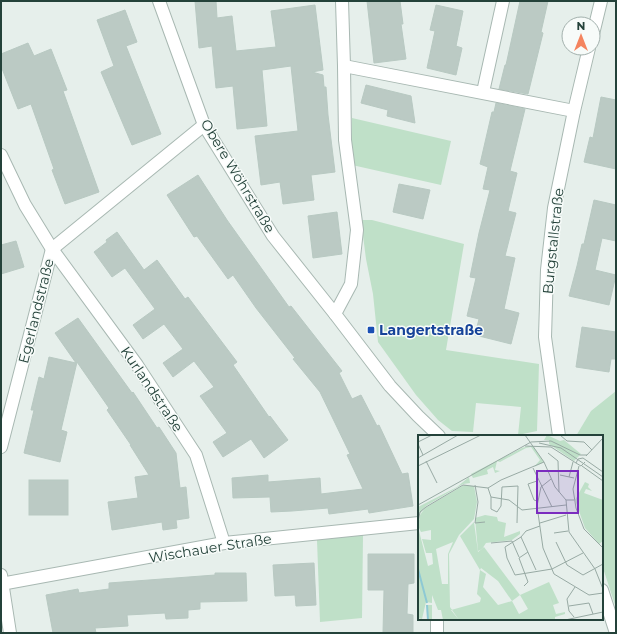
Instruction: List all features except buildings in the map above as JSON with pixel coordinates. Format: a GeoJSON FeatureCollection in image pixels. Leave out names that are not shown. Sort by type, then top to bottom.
{"type":"FeatureCollection","features":[{"type":"Feature","properties":{"kind":"street","name":"Obere Wöhrstraße"},"geometry":{"type":"LineString","coordinates":[[158,1],[204,125],[273,236],[336,314]]}},
{"type":"Feature","properties":{"kind":"street"},"geometry":{"type":"LineString","coordinates":[[342,1],[345,140],[357,230],[351,284],[336,314],[390,386],[438,435]]}},
{"type":"Feature","properties":{"kind":"street"},"geometry":{"type":"LineString","coordinates":[[483,92],[503,1]]}},
{"type":"Feature","properties":{"kind":"street"},"geometry":{"type":"LineString","coordinates":[[598,16],[602,1]]}},
{"type":"Feature","properties":{"kind":"street","name":"Burgstallstraße"},"geometry":{"type":"LineString","coordinates":[[559,435],[545,337],[547,270],[554,208],[587,56]]}},
{"type":"Feature","properties":{"kind":"street"},"geometry":{"type":"LineString","coordinates":[[344,66],[574,111]]}},
{"type":"Feature","properties":{"kind":"street","name":"Egerlandstraße"},"geometry":{"type":"LineString","coordinates":[[1,447],[52,249],[204,125]]}},
{"type":"Feature","properties":{"kind":"street","name":"Kurlandstraße"},"geometry":{"type":"LineString","coordinates":[[1,155],[25,205],[52,249],[137,365],[196,455],[224,543]]}},
{"type":"Feature","properties":{"kind":"street","name":"Wischauer Straße"},"geometry":{"type":"LineString","coordinates":[[1,581],[224,543],[418,523]]}},
{"type":"Feature","properties":{"kind":"street"},"geometry":{"type":"LineString","coordinates":[[1,581],[10,633]]}},
{"type":"Feature","properties":{"kind":"street"},"geometry":{"type":"LineString","coordinates":[[603,593],[616,633]]}},
{"type":"Feature","properties":{"kind":"street"},"geometry":{"type":"LineString","coordinates":[[437,620],[437,633]]}},
{"type":"Feature","properties":{"kind":"green space"},"geometry":{"type":"Polygon","coordinates":[[[352,118],[451,141],[441,185],[352,165],[352,118]]]}},
{"type":"Feature","properties":{"kind":"green space"},"geometry":{"type":"Polygon","coordinates":[[[361,220],[372,220],[464,244],[446,350],[539,364],[537,431],[518,435],[521,407],[476,403],[473,432],[452,431],[438,420],[416,395],[378,342],[373,294],[366,259],[361,220]]]}},
{"type":"Feature","properties":{"kind":"green space"},"geometry":{"type":"Polygon","coordinates":[[[616,391],[616,608],[603,568],[603,435],[577,435],[591,411],[616,391]]]}},
{"type":"Feature","properties":{"kind":"green space"},"geometry":{"type":"Polygon","coordinates":[[[363,535],[362,618],[320,622],[317,540],[363,535]]]}},
{"type":"Feature","properties":{"kind":"place","name":"Langertstraße"},"geometry":{"type":"Point","coordinates":[371,330]}}]}
